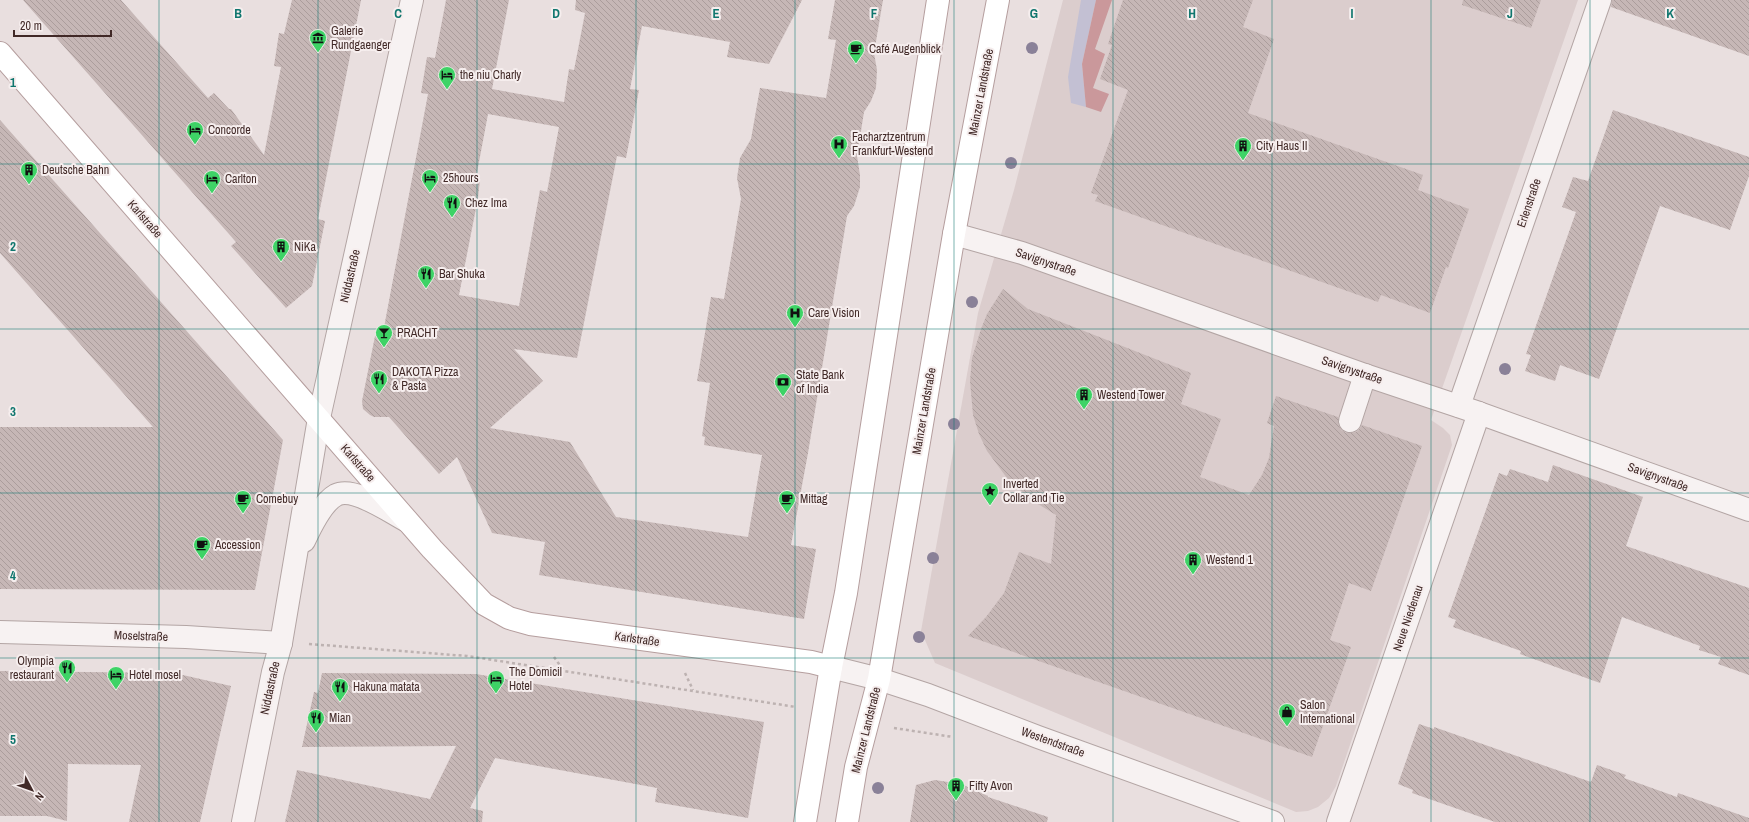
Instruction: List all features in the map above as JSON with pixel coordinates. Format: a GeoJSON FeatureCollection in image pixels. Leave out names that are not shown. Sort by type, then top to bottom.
{"type":"FeatureCollection","features":[{"type":"Feature","properties":{"kind":"main road"},"geometry":{"type":"LineString","coordinates":[[805,822],[831,667],[846,593],[938,0]]}},
{"type":"Feature","properties":{"kind":"main road","name":"Mainzer Landstraße"},"geometry":{"type":"LineString","coordinates":[[847,822],[856,768],[879,679],[954,234],[998,0]]}},
{"type":"Feature","properties":{"kind":"main road","name":"Karlstraße"},"geometry":{"type":"LineString","coordinates":[[0,53],[409,522],[484,604],[509,618],[530,624],[811,662],[831,667]]}},
{"type":"Feature","properties":{"kind":"street","name":"Niddastraße"},"geometry":{"type":"LineString","coordinates":[[243,822],[273,672],[281,642],[319,418],[412,0]]}},
{"type":"Feature","properties":{"kind":"street","name":"Erlenstraße"},"geometry":{"type":"LineString","coordinates":[[1469,410],[1546,154],[1600,0]]}},
{"type":"Feature","properties":{"kind":"street","name":"Savignystraße"},"geometry":{"type":"LineString","coordinates":[[954,234],[1022,253],[1749,510]]}},
{"type":"Feature","properties":{"kind":"street"},"geometry":{"type":"LineString","coordinates":[[1350,421],[1365,375]]}},
{"type":"Feature","properties":{"kind":"street","name":"Neue Niedenau"},"geometry":{"type":"LineString","coordinates":[[1338,822],[1469,410]]}},
{"type":"Feature","properties":{"kind":"street","name":"Niddastraße"},"geometry":{"type":"LineString","coordinates":[[296,554],[315,520],[329,500],[336,495],[348,494],[361,496],[409,522]]}},
{"type":"Feature","properties":{"kind":"street","name":"Moselstraße"},"geometry":{"type":"LineString","coordinates":[[0,632],[281,642]]}},
{"type":"Feature","properties":{"kind":"street","name":"Westendstraße"},"geometry":{"type":"LineString","coordinates":[[831,667],[879,679],[928,694],[1038,737],[1273,822]]}},
{"type":"Feature","properties":{"kind":"path"},"geometry":{"type":"LineString","coordinates":[[281,642],[467,656],[802,708]]}},
{"type":"Feature","properties":{"kind":"path"},"geometry":{"type":"LineString","coordinates":[[867,723],[957,737]]}},
{"type":"Feature","properties":{"kind":"shaded area"},"geometry":{"type":"Polygon","coordinates":[[[1063,0],[1578,0],[1431,420],[1450,435],[1452,445],[1336,786],[1329,798],[1318,807],[1308,811],[1296,812],[935,663],[921,631],[978,313],[1014,190],[1063,0]]]}},
{"type":"Feature","properties":{"kind":"shaded area"},"geometry":{"type":"Polygon","coordinates":[[[1081,0],[1096,0],[1082,64],[1086,107],[1071,103],[1068,77],[1081,0]]]}},
{"type":"Feature","properties":{"kind":"shaded area"},"geometry":{"type":"Polygon","coordinates":[[[1096,0],[1112,0],[1095,49],[1105,54],[1093,88],[1109,94],[1101,112],[1086,107],[1082,64],[1096,0]]]}},
{"type":"Feature","properties":{"kind":"building"},"geometry":{"type":"Polygon","coordinates":[[[23,0],[121,0],[208,98],[214,93],[229,109],[231,109],[264,155],[281,67],[274,66],[279,33],[284,34],[292,0],[361,0],[318,219],[325,221],[312,286],[286,308],[231,246],[236,242],[23,0]]]}},
{"type":"Feature","properties":{"kind":"building"},"geometry":{"type":"Polygon","coordinates":[[[446,0],[509,0],[492,89],[564,102],[569,69],[574,70],[585,13],[575,10],[576,0],[802,0],[769,64],[727,57],[730,42],[642,26],[630,89],[639,90],[626,158],[617,156],[577,358],[514,349],[543,381],[490,428],[570,442],[616,517],[748,537],[762,455],[704,445],[705,437],[702,436],[710,383],[697,381],[711,297],[724,299],[741,199],[737,178],[740,158],[751,139],[760,88],[826,98],[836,40],[828,39],[835,0],[883,0],[874,53],[877,70],[876,88],[871,101],[864,112],[857,156],[860,187],[854,206],[847,216],[808,453],[791,545],[816,549],[804,619],[539,575],[545,542],[492,533],[457,457],[439,474],[389,417],[374,417],[363,409],[362,401],[375,336],[382,338],[428,94],[421,93],[427,57],[435,58],[446,0]],[[488,114],[476,178],[480,179],[478,198],[459,295],[519,306],[540,190],[547,192],[559,127],[488,114]]]}},
{"type":"Feature","properties":{"kind":"building","name":"City Haus II"},"geometry":{"type":"Polygon","coordinates":[[[1123,0],[1253,0],[1243,27],[1274,39],[1248,113],[1423,175],[1418,190],[1469,209],[1430,313],[1381,295],[1378,302],[1095,201],[1098,195],[1091,193],[1128,90],[1100,79],[1112,45],[1108,44],[1123,0]]]}},
{"type":"Feature","properties":{"kind":"building"},"geometry":{"type":"Polygon","coordinates":[[[1463,0],[1541,0],[1531,28],[1462,5],[1463,0]]]}},
{"type":"Feature","properties":{"kind":"building"},"geometry":{"type":"Polygon","coordinates":[[[1612,0],[1749,0],[1749,56],[1611,7],[1612,0]]]}},
{"type":"Feature","properties":{"kind":"building"},"geometry":{"type":"Polygon","coordinates":[[[1613,110],[1749,157],[1749,176],[1730,230],[1660,206],[1599,379],[1560,365],[1555,381],[1525,371],[1531,355],[1526,354],[1576,212],[1562,207],[1573,177],[1588,181],[1613,110]]]}},
{"type":"Feature","properties":{"kind":"building"},"geometry":{"type":"Polygon","coordinates":[[[0,120],[283,440],[255,590],[0,589],[0,427],[153,427],[0,253],[0,120]]]}},
{"type":"Feature","properties":{"kind":"building","name":"Westend 1"},"geometry":{"type":"Polygon","coordinates":[[[1003,289],[1028,309],[1191,373],[1181,404],[1221,419],[1200,477],[1249,495],[1262,475],[1269,458],[1274,426],[1267,423],[1276,396],[1338,417],[1338,424],[1341,430],[1346,433],[1358,431],[1362,425],[1422,446],[1371,591],[1349,583],[1330,640],[1351,647],[1312,757],[968,636],[986,617],[1004,593],[1019,552],[1051,564],[1056,515],[1030,499],[1007,478],[987,451],[979,434],[973,415],[970,381],[972,358],[987,314],[1003,289]]]}},
{"type":"Feature","properties":{"kind":"building"},"geometry":{"type":"Polygon","coordinates":[[[1553,465],[1643,497],[1626,546],[1749,588],[1749,675],[1718,664],[1721,657],[1699,650],[1700,646],[1622,617],[1600,683],[1520,654],[1521,651],[1453,627],[1456,620],[1448,617],[1499,473],[1507,476],[1510,469],[1548,482],[1553,465]]]}},
{"type":"Feature","properties":{"kind":"building"},"geometry":{"type":"Polygon","coordinates":[[[0,671],[174,673],[231,686],[200,822],[129,822],[141,765],[68,764],[67,821],[47,816],[0,816],[0,671]]]}},
{"type":"Feature","properties":{"kind":"building"},"geometry":{"type":"Polygon","coordinates":[[[322,673],[476,674],[764,722],[748,818],[655,802],[657,788],[495,758],[470,808],[483,811],[482,822],[285,822],[297,770],[430,799],[456,746],[302,747],[314,692],[318,693],[322,673]]]}},
{"type":"Feature","properties":{"kind":"building"},"geometry":{"type":"Polygon","coordinates":[[[1419,724],[1434,729],[1434,727],[1591,782],[1597,765],[1626,775],[1624,778],[1677,797],[1678,793],[1749,818],[1749,822],[1495,822],[1412,793],[1413,790],[1398,784],[1419,724]]]}},
{"type":"Feature","properties":{"kind":"building","name":"Fifty Avon"},"geometry":{"type":"Polygon","coordinates":[[[935,780],[961,784],[988,797],[1048,817],[1047,822],[910,822],[916,785],[935,780]]]}},
{"type":"Feature","properties":{"kind":"place","name":"Galerie Rundgaenger"},"geometry":{"type":"Point","coordinates":[318,53]}},
{"type":"Feature","properties":{"kind":"place","name":"Café Augenblick"},"geometry":{"type":"Point","coordinates":[856,64]}},
{"type":"Feature","properties":{"kind":"place","name":"the niu Charly"},"geometry":{"type":"Point","coordinates":[447,90]}},
{"type":"Feature","properties":{"kind":"place","name":"Concorde"},"geometry":{"type":"Point","coordinates":[195,145]}},
{"type":"Feature","properties":{"kind":"place","name":"Facharztzentrum Frankfurt-Westend"},"geometry":{"type":"Point","coordinates":[839,159]}},
{"type":"Feature","properties":{"kind":"place","name":"City Haus II"},"geometry":{"type":"Point","coordinates":[1243,161]}},
{"type":"Feature","properties":{"kind":"place","name":"Deutsche Bahn"},"geometry":{"type":"Point","coordinates":[29,185]}},
{"type":"Feature","properties":{"kind":"place","name":"25hours"},"geometry":{"type":"Point","coordinates":[430,193]}},
{"type":"Feature","properties":{"kind":"place","name":"Carlton"},"geometry":{"type":"Point","coordinates":[212,194]}},
{"type":"Feature","properties":{"kind":"place","name":"Chez Ima"},"geometry":{"type":"Point","coordinates":[452,218]}},
{"type":"Feature","properties":{"kind":"place","name":"NiKa"},"geometry":{"type":"Point","coordinates":[281,262]}},
{"type":"Feature","properties":{"kind":"place","name":"Bar Shuka"},"geometry":{"type":"Point","coordinates":[426,289]}},
{"type":"Feature","properties":{"kind":"place","name":"Care Vision"},"geometry":{"type":"Point","coordinates":[795,328]}},
{"type":"Feature","properties":{"kind":"place","name":"PRACHT"},"geometry":{"type":"Point","coordinates":[384,348]}},
{"type":"Feature","properties":{"kind":"place","name":"DAKOTA Pizza & Pasta"},"geometry":{"type":"Point","coordinates":[379,394]}},
{"type":"Feature","properties":{"kind":"place","name":"State Bank of India"},"geometry":{"type":"Point","coordinates":[783,397]}},
{"type":"Feature","properties":{"kind":"place","name":"Westend Tower"},"geometry":{"type":"Point","coordinates":[1084,410]}},
{"type":"Feature","properties":{"kind":"place","name":"Inverted Collar and Tie"},"geometry":{"type":"Point","coordinates":[990,506]}},
{"type":"Feature","properties":{"kind":"place","name":"Comebuy"},"geometry":{"type":"Point","coordinates":[243,514]}},
{"type":"Feature","properties":{"kind":"place","name":"Mittag"},"geometry":{"type":"Point","coordinates":[787,514]}},
{"type":"Feature","properties":{"kind":"place","name":"Accession"},"geometry":{"type":"Point","coordinates":[202,560]}},
{"type":"Feature","properties":{"kind":"place","name":"Westend 1"},"geometry":{"type":"Point","coordinates":[1193,575]}},
{"type":"Feature","properties":{"kind":"place","name":"Olympia restaurant"},"geometry":{"type":"Point","coordinates":[67,683]}},
{"type":"Feature","properties":{"kind":"place","name":"Hotel mosel"},"geometry":{"type":"Point","coordinates":[116,690]}},
{"type":"Feature","properties":{"kind":"place","name":"The Domicil Hotel"},"geometry":{"type":"Point","coordinates":[496,694]}},
{"type":"Feature","properties":{"kind":"place","name":"Hakuna matata"},"geometry":{"type":"Point","coordinates":[340,702]}},
{"type":"Feature","properties":{"kind":"place","name":"Salon International"},"geometry":{"type":"Point","coordinates":[1287,727]}},
{"type":"Feature","properties":{"kind":"place","name":"Mian"},"geometry":{"type":"Point","coordinates":[316,733]}},
{"type":"Feature","properties":{"kind":"place","name":"Fifty Avon"},"geometry":{"type":"Point","coordinates":[956,801]}}]}
